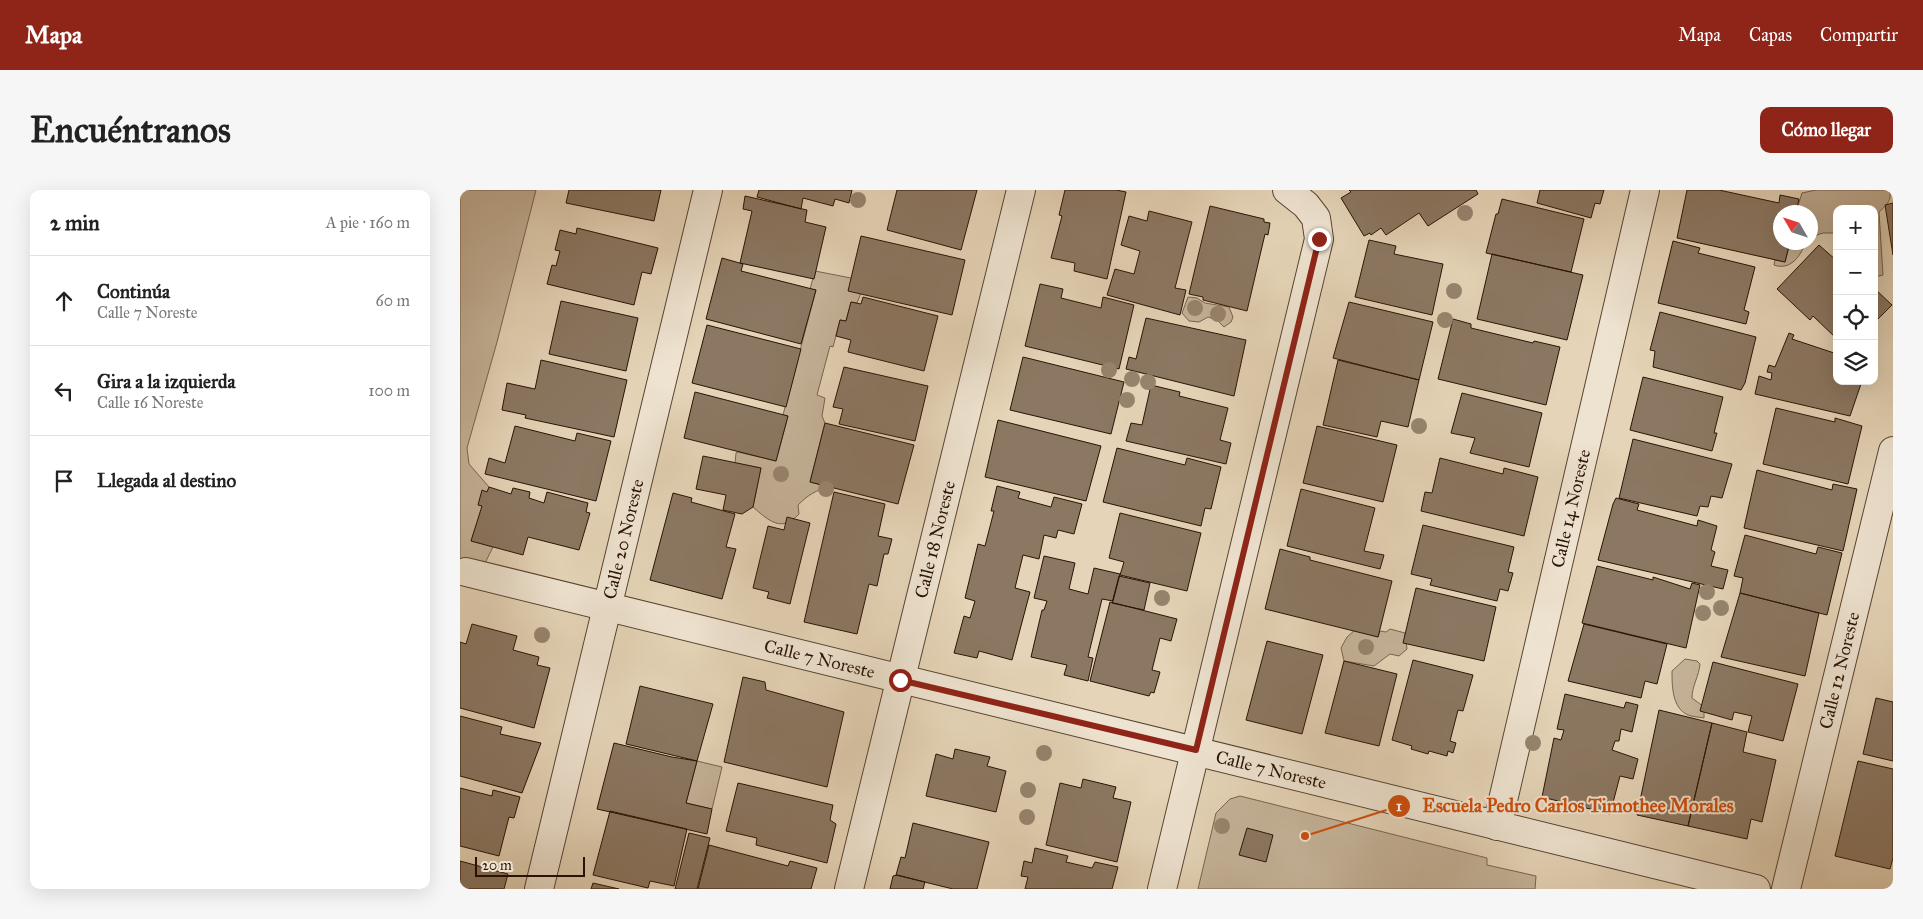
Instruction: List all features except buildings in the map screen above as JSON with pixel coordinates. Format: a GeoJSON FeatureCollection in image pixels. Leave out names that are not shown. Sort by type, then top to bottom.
{"type":"FeatureCollection","features":[{"type":"Feature","properties":{"kind":"street","name":"Calle 20 Noreste"},"geometry":{"type":"LineString","coordinates":[[539,889],[708,190]]}},
{"type":"Feature","properties":{"kind":"street","name":"Calle 18 Noreste"},"geometry":{"type":"LineString","coordinates":[[849,889],[1021,190]]}},
{"type":"Feature","properties":{"kind":"street"},"geometry":{"type":"LineString","coordinates":[[1162,889],[1319,239],[1316,218],[1306,204],[1287,190]]}},
{"type":"Feature","properties":{"kind":"street","name":"Calle 14 Noreste"},"geometry":{"type":"LineString","coordinates":[[1497,826],[1645,190]]}},
{"type":"Feature","properties":{"kind":"street","name":"Calle 12 Noreste"},"geometry":{"type":"LineString","coordinates":[[1786,889],[1893,451]]}},
{"type":"Feature","properties":{"kind":"street","name":"Calle 7 Noreste"},"geometry":{"type":"LineString","coordinates":[[466,572],[1756,889]]}},
{"type":"Feature","properties":{"kind":"shaded area"},"geometry":{"type":"Polygon","coordinates":[[[460,190],[536,190],[497,342],[467,448],[469,464],[489,487],[471,541],[493,547],[485,563],[460,576],[460,190]]]}},
{"type":"Feature","properties":{"kind":"shaded area"},"geometry":{"type":"Polygon","coordinates":[[[1816,190],[1889,190],[1889,199],[1879,212],[1883,275],[1878,276],[1878,205],[1833,205],[1833,233],[1818,235],[1818,205],[1798,205],[1802,193],[1816,190]]]}},
{"type":"Feature","properties":{"kind":"shaded area"},"geometry":{"type":"Polygon","coordinates":[[[1788,250],[1802,250],[1790,264],[1785,266],[1774,265],[1775,260],[1785,262],[1788,250]]]}},
{"type":"Feature","properties":{"kind":"shaded area"},"geometry":{"type":"Polygon","coordinates":[[[815,271],[851,278],[861,293],[857,303],[851,302],[846,321],[840,320],[833,347],[830,346],[817,395],[825,398],[822,416],[825,423],[810,482],[829,487],[816,491],[805,498],[798,505],[799,514],[793,520],[781,524],[765,517],[753,507],[761,468],[735,463],[736,453],[776,461],[788,416],[783,415],[816,290],[810,289],[815,271]]]}},
{"type":"Feature","properties":{"kind":"shaded area"},"geometry":{"type":"Polygon","coordinates":[[[1188,297],[1197,298],[1205,303],[1229,307],[1233,317],[1231,322],[1224,327],[1217,320],[1208,317],[1199,322],[1189,321],[1182,313],[1188,297]]]}},
{"type":"Feature","properties":{"kind":"shaded area"},"geometry":{"type":"Polygon","coordinates":[[[1390,629],[1405,633],[1407,649],[1399,656],[1390,654],[1374,666],[1344,661],[1341,648],[1347,637],[1355,630],[1378,637],[1380,631],[1386,632],[1390,629]]]}},
{"type":"Feature","properties":{"kind":"shaded area"},"geometry":{"type":"Polygon","coordinates":[[[1685,659],[1697,661],[1700,664],[1692,698],[1704,707],[1704,718],[1694,717],[1683,712],[1674,696],[1672,671],[1685,659]]]}},
{"type":"Feature","properties":{"kind":"shaded area"},"geometry":{"type":"Polygon","coordinates":[[[697,761],[722,767],[712,809],[686,803],[697,761]]]}},
{"type":"Feature","properties":{"kind":"shaded area"},"geometry":{"type":"Polygon","coordinates":[[[1240,796],[1487,858],[1487,865],[1536,876],[1535,889],[1198,889],[1216,813],[1230,799],[1240,796]]]}},
{"type":"Feature","properties":{"kind":"place","name":"Escuela Pedro Carlos Timothee Morales"},"geometry":{"type":"Point","coordinates":[1305,836]}},
{"type":"Feature","properties":{"kind":"route"},"geometry":{"type":"LineString","coordinates":[[900,680],[1196,750],[1319,239]]}}]}
